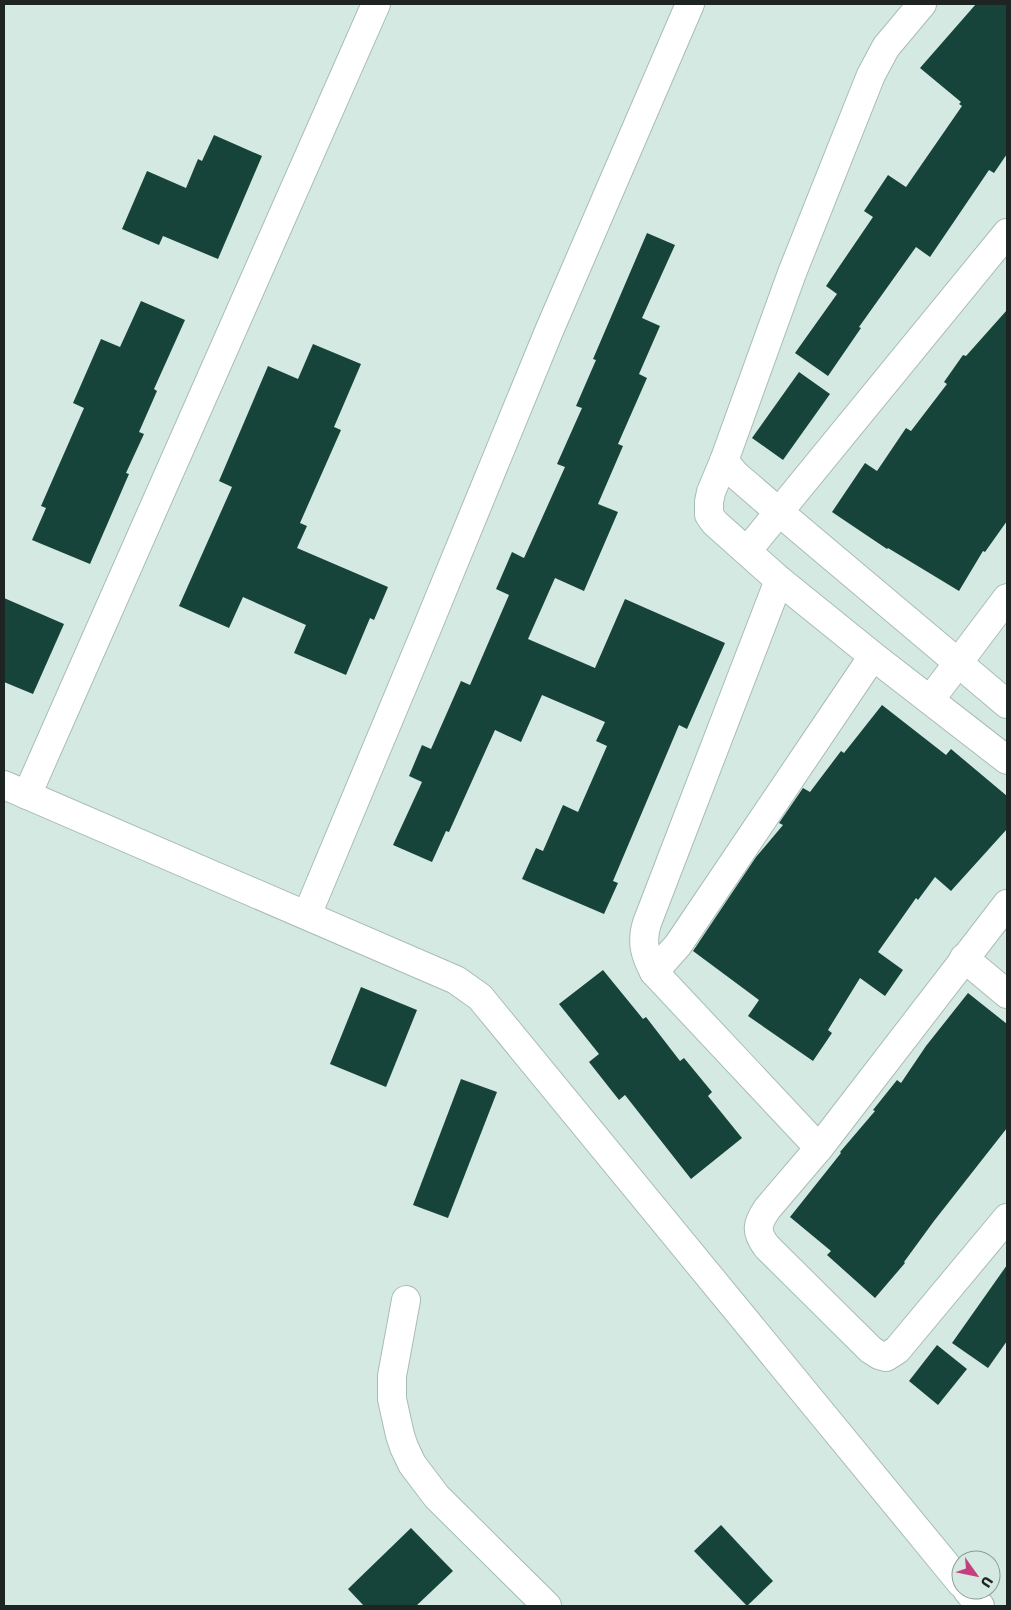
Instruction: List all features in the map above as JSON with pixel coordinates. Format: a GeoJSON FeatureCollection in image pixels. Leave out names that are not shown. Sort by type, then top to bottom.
{"type":"FeatureCollection","features":[{"type":"Feature","properties":{"kind":"street"},"geometry":{"type":"LineString","coordinates":[[376,4],[15,790],[456,980],[480,997],[951,1571]]}},
{"type":"Feature","properties":{"kind":"street"},"geometry":{"type":"LineString","coordinates":[[307,915],[549,332],[690,4]]}},
{"type":"Feature","properties":{"kind":"street"},"geometry":{"type":"LineString","coordinates":[[922,4],[886,46],[871,75],[792,273],[711,492],[709,514],[716,524],[779,580],[1007,760]]}},
{"type":"Feature","properties":{"kind":"street"},"geometry":{"type":"LineString","coordinates":[[747,551],[1007,233]]}},
{"type":"Feature","properties":{"kind":"street"},"geometry":{"type":"LineString","coordinates":[[724,461],[736,475],[778,512],[1007,704]]}},
{"type":"Feature","properties":{"kind":"street"},"geometry":{"type":"LineString","coordinates":[[779,580],[646,923],[643,934],[643,946],[654,972],[819,1148]]}},
{"type":"Feature","properties":{"kind":"street"},"geometry":{"type":"LineString","coordinates":[[930,700],[1007,598]]}},
{"type":"Feature","properties":{"kind":"street"},"geometry":{"type":"LineString","coordinates":[[654,972],[678,945],[873,656]]}},
{"type":"Feature","properties":{"kind":"street"},"geometry":{"type":"LineString","coordinates":[[1007,904],[819,1148],[760,1219],[758,1230],[760,1237],[767,1247],[878,1355],[886,1357],[898,1350],[1007,1218]]}},
{"type":"Feature","properties":{"kind":"street"},"geometry":{"type":"LineString","coordinates":[[964,958],[1007,994]]}},
{"type":"Feature","properties":{"kind":"street"},"geometry":{"type":"LineString","coordinates":[[406,1300],[392,1376],[392,1399],[404,1447],[412,1464],[437,1497],[547,1606]]}},
{"type":"Feature","properties":{"kind":"building"},"geometry":{"type":"Polygon","coordinates":[[[976,4],[1007,4],[1007,154],[994,173],[989,170],[930,257],[916,247],[859,327],[861,328],[828,376],[795,353],[837,294],[826,286],[873,217],[864,211],[888,175],[906,187],[962,106],[959,104],[961,102],[920,68],[976,4]]]}},
{"type":"Feature","properties":{"kind":"building"},"geometry":{"type":"Polygon","coordinates":[[[214,135],[262,156],[218,259],[163,236],[159,245],[122,229],[147,171],[186,188],[198,159],[202,161],[214,135]]]}},
{"type":"Feature","properties":{"kind":"building"},"geometry":{"type":"Polygon","coordinates":[[[647,233],[675,245],[642,318],[660,326],[639,374],[647,378],[618,444],[623,446],[598,504],[618,512],[584,591],[555,578],[528,639],[595,668],[625,599],[725,643],[687,729],[679,725],[613,881],[618,883],[604,914],[522,879],[536,848],[543,851],[563,805],[578,812],[607,746],[596,741],[605,722],[542,695],[521,742],[495,730],[449,832],[446,831],[432,862],[393,845],[422,782],[409,776],[422,745],[431,749],[461,681],[470,685],[509,595],[496,589],[512,552],[524,558],[565,467],[557,464],[582,408],[576,406],[596,360],[593,359],[647,233]]]}},
{"type":"Feature","properties":{"kind":"building"},"geometry":{"type":"Polygon","coordinates":[[[141,301],[185,320],[154,389],[157,391],[139,432],[144,434],[126,473],[129,474],[90,564],[32,540],[46,508],[41,506],[84,408],[73,403],[101,339],[120,347],[141,301]]]}},
{"type":"Feature","properties":{"kind":"building"},"geometry":{"type":"Polygon","coordinates":[[[1007,310],[1007,521],[985,552],[983,551],[959,591],[887,549],[832,512],[865,463],[877,471],[906,428],[911,431],[947,384],[944,382],[963,355],[966,356],[1007,310]]]}},
{"type":"Feature","properties":{"kind":"building"},"geometry":{"type":"Polygon","coordinates":[[[313,344],[361,364],[334,427],[341,430],[300,523],[307,526],[297,548],[388,587],[374,620],[370,618],[346,675],[294,653],[306,625],[243,597],[229,628],[179,606],[232,487],[219,481],[268,366],[298,379],[313,344]]]}},
{"type":"Feature","properties":{"kind":"building"},"geometry":{"type":"Polygon","coordinates":[[[799,372],[830,394],[783,460],[752,438],[799,372]]]}},
{"type":"Feature","properties":{"kind":"building"},"geometry":{"type":"Polygon","coordinates":[[[4,598],[64,624],[33,694],[4,682],[4,598]]]}},
{"type":"Feature","properties":{"kind":"building"},"geometry":{"type":"Polygon","coordinates":[[[882,705],[946,755],[951,749],[1007,796],[1007,829],[951,891],[935,877],[918,900],[916,898],[878,952],[903,970],[885,996],[860,978],[828,1030],[832,1033],[813,1061],[748,1016],[759,1000],[693,951],[756,857],[783,825],[779,823],[803,788],[810,792],[841,751],[844,753],[882,705]]]}},
{"type":"Feature","properties":{"kind":"building"},"geometry":{"type":"Polygon","coordinates":[[[603,970],[643,1019],[646,1017],[680,1061],[684,1058],[712,1092],[708,1096],[742,1138],[691,1179],[625,1095],[619,1100],[589,1062],[599,1054],[559,1004],[603,970]]]}},
{"type":"Feature","properties":{"kind":"building"},"geometry":{"type":"Polygon","coordinates":[[[361,987],[417,1010],[386,1087],[330,1064],[361,987]]]}},
{"type":"Feature","properties":{"kind":"building"},"geometry":{"type":"Polygon","coordinates":[[[968,993],[1007,1024],[1007,1128],[934,1221],[905,1263],[875,1298],[827,1255],[831,1251],[790,1217],[840,1152],[875,1111],[873,1110],[897,1080],[901,1083],[926,1046],[968,993]]]}},
{"type":"Feature","properties":{"kind":"building"},"geometry":{"type":"Polygon","coordinates":[[[461,1079],[497,1092],[448,1218],[413,1205],[461,1079]]]}},
{"type":"Feature","properties":{"kind":"building"},"geometry":{"type":"Polygon","coordinates":[[[1007,1265],[1007,1341],[988,1368],[952,1343],[1007,1265]]]}},
{"type":"Feature","properties":{"kind":"building"},"geometry":{"type":"Polygon","coordinates":[[[937,1345],[967,1369],[938,1405],[909,1381],[937,1345]]]}},
{"type":"Feature","properties":{"kind":"building"},"geometry":{"type":"Polygon","coordinates":[[[721,1525],[773,1581],[747,1606],[694,1551],[721,1525]]]}},
{"type":"Feature","properties":{"kind":"building"},"geometry":{"type":"Polygon","coordinates":[[[411,1528],[453,1571],[416,1606],[364,1606],[348,1589],[411,1528]]]}}]}
